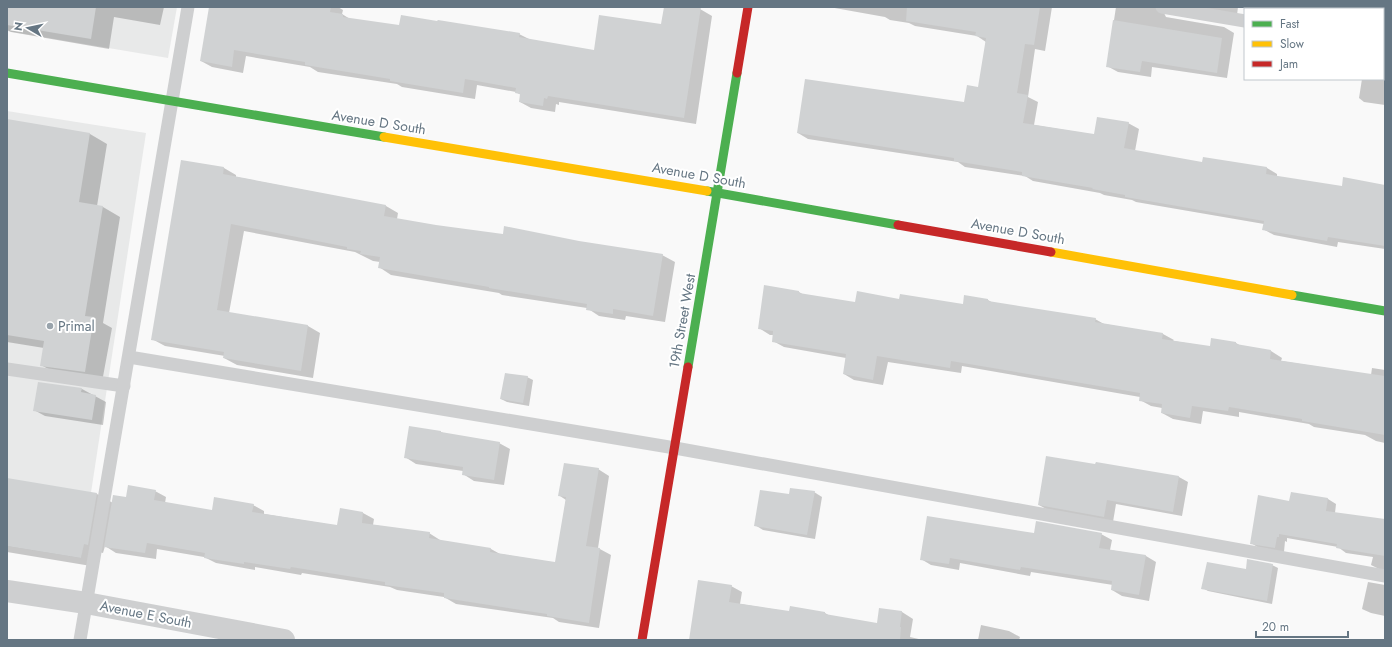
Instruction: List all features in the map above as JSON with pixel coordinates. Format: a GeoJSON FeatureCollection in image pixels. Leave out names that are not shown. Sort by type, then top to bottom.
{"type":"FeatureCollection","features":[{"type":"Feature","properties":{"kind":"street","name":"19th Street West"},"geometry":{"type":"LineString","coordinates":[[642,640],[748,7]]}},
{"type":"Feature","properties":{"kind":"street","name":"Avenue D South"},"geometry":{"type":"LineString","coordinates":[[7,73],[718,192],[1385,311]]}},
{"type":"Feature","properties":{"kind":"street","name":"Avenue E South"},"geometry":{"type":"LineString","coordinates":[[7,591],[86,603],[284,640]]}},
{"type":"Feature","properties":{"kind":"lane"},"geometry":{"type":"LineString","coordinates":[[80,640],[188,7]]}},
{"type":"Feature","properties":{"kind":"lane"},"geometry":{"type":"LineString","coordinates":[[1162,7],[1244,21]]}},
{"type":"Feature","properties":{"kind":"lane"},"geometry":{"type":"LineString","coordinates":[[129,357],[675,448],[1385,576]]}},
{"type":"Feature","properties":{"kind":"lane"},"geometry":{"type":"LineString","coordinates":[[7,369],[124,386]]}},
{"type":"Feature","properties":{"kind":"shaded area"},"geometry":{"type":"Polygon","coordinates":[[[7,7],[177,7],[168,58],[7,31],[7,7]]]}},
{"type":"Feature","properties":{"kind":"shaded area"},"geometry":{"type":"Polygon","coordinates":[[[7,111],[146,133],[81,558],[7,546],[7,111]]]}},
{"type":"Feature","properties":{"kind":"building"},"geometry":{"type":"Polygon","coordinates":[[[7,7],[96,7],[91,39],[7,25],[7,7]]]}},
{"type":"Feature","properties":{"kind":"building"},"geometry":{"type":"Polygon","coordinates":[[[209,7],[331,7],[330,12],[343,14],[343,17],[399,25],[401,15],[520,33],[519,37],[594,50],[599,15],[661,24],[664,7],[701,7],[684,118],[548,96],[547,99],[544,98],[543,106],[519,102],[520,94],[515,93],[516,88],[465,79],[463,93],[390,81],[390,79],[305,65],[305,62],[234,50],[232,67],[200,61],[209,7]]]}},
{"type":"Feature","properties":{"kind":"building"},"geometry":{"type":"Polygon","coordinates":[[[907,7],[1040,7],[1034,45],[1025,44],[1017,93],[1028,95],[1023,123],[1094,134],[1097,117],[1129,122],[1124,148],[1202,162],[1203,157],[1267,167],[1266,174],[1342,186],[1343,177],[1385,185],[1385,246],[1328,237],[1327,241],[1262,230],[1264,221],[1125,197],[1125,195],[1092,189],[1093,188],[1022,176],[1022,172],[954,161],[954,158],[797,133],[805,79],[964,102],[967,85],[978,87],[986,38],[975,36],[976,32],[906,21],[907,7]]]}},
{"type":"Feature","properties":{"kind":"building"},"geometry":{"type":"Polygon","coordinates":[[[1113,20],[1222,38],[1217,73],[1142,61],[1140,72],[1106,67],[1113,20]]]}},
{"type":"Feature","properties":{"kind":"building"},"geometry":{"type":"Polygon","coordinates":[[[7,119],[90,133],[79,202],[103,206],[85,316],[94,317],[85,372],[40,366],[44,341],[7,335],[7,119]]]}},
{"type":"Feature","properties":{"kind":"building"},"geometry":{"type":"Polygon","coordinates":[[[181,160],[224,167],[223,174],[386,205],[384,216],[503,234],[504,226],[579,241],[663,254],[653,316],[613,309],[613,314],[586,310],[587,304],[378,268],[380,257],[360,254],[361,251],[231,224],[217,310],[308,325],[301,371],[223,358],[224,352],[151,340],[181,160]]]}},
{"type":"Feature","properties":{"kind":"building"},"geometry":{"type":"Polygon","coordinates":[[[764,285],[799,291],[799,293],[855,302],[857,291],[899,299],[900,294],[963,304],[964,295],[988,299],[988,301],[1096,318],[1095,322],[1163,333],[1162,339],[1210,346],[1211,338],[1236,342],[1236,344],[1271,350],[1270,359],[1385,376],[1385,435],[1229,407],[1228,411],[1192,406],[1190,418],[1161,413],[1162,404],[1139,401],[1140,393],[951,361],[950,368],[877,356],[873,380],[843,374],[846,354],[772,342],[773,331],[758,329],[764,285]]]}},
{"type":"Feature","properties":{"kind":"building"},"geometry":{"type":"Polygon","coordinates":[[[505,373],[528,376],[523,403],[500,399],[505,373]]]}},
{"type":"Feature","properties":{"kind":"building"},"geometry":{"type":"Polygon","coordinates":[[[38,382],[82,388],[81,392],[96,395],[92,420],[33,411],[38,382]]]}},
{"type":"Feature","properties":{"kind":"building"},"geometry":{"type":"Polygon","coordinates":[[[409,426],[500,442],[494,480],[462,475],[463,467],[404,458],[409,426]]]}},
{"type":"Feature","properties":{"kind":"building"},"geometry":{"type":"Polygon","coordinates":[[[1046,456],[1095,464],[1096,462],[1179,476],[1173,512],[1107,500],[1104,517],[1038,505],[1046,456]]]}},
{"type":"Feature","properties":{"kind":"building"},"geometry":{"type":"Polygon","coordinates":[[[564,463],[599,468],[586,546],[600,548],[589,623],[547,616],[547,614],[444,598],[444,593],[385,585],[385,582],[291,567],[290,569],[204,558],[205,553],[147,543],[145,553],[104,547],[113,495],[126,497],[128,485],[156,490],[154,500],[212,510],[214,497],[254,504],[252,512],[337,525],[340,508],[363,512],[362,523],[430,532],[429,538],[491,548],[490,552],[555,562],[566,497],[558,496],[564,463]]]}},
{"type":"Feature","properties":{"kind":"building"},"geometry":{"type":"Polygon","coordinates":[[[7,478],[97,493],[88,545],[84,544],[81,558],[7,546],[7,478]]]}},
{"type":"Feature","properties":{"kind":"building"},"geometry":{"type":"Polygon","coordinates":[[[790,488],[815,491],[807,535],[754,526],[760,490],[789,494],[790,488]]]}},
{"type":"Feature","properties":{"kind":"building"},"geometry":{"type":"Polygon","coordinates":[[[1291,492],[1328,498],[1326,511],[1385,519],[1385,556],[1336,548],[1337,544],[1279,534],[1275,548],[1250,544],[1258,495],[1289,501],[1291,492]]]}},
{"type":"Feature","properties":{"kind":"building"},"geometry":{"type":"Polygon","coordinates":[[[927,516],[1034,533],[1036,521],[1102,533],[1099,548],[1146,555],[1139,595],[1111,590],[1112,581],[1021,567],[1020,570],[950,558],[949,564],[920,560],[927,516]]]}},
{"type":"Feature","properties":{"kind":"building"},"geometry":{"type":"Polygon","coordinates":[[[1247,559],[1273,564],[1267,601],[1201,589],[1207,562],[1246,569],[1247,559]]]}},
{"type":"Feature","properties":{"kind":"building"},"geometry":{"type":"Polygon","coordinates":[[[698,580],[732,585],[729,602],[789,611],[790,606],[877,623],[879,608],[902,611],[900,640],[689,640],[698,580]]]}},
{"type":"Feature","properties":{"kind":"traffic: fast"},"geometry":{"type":"LineString","coordinates":[[7,73],[384,137]]}},
{"type":"Feature","properties":{"kind":"traffic: fast"},"geometry":{"type":"LineString","coordinates":[[688,367],[737,73]]}},
{"type":"Feature","properties":{"kind":"traffic: fast"},"geometry":{"type":"LineString","coordinates":[[707,191],[898,225]]}},
{"type":"Feature","properties":{"kind":"traffic: fast"},"geometry":{"type":"LineString","coordinates":[[1292,295],[1385,311]]}},
{"type":"Feature","properties":{"kind":"traffic: slow"},"geometry":{"type":"LineString","coordinates":[[384,137],[707,191]]}},
{"type":"Feature","properties":{"kind":"traffic: slow"},"geometry":{"type":"LineString","coordinates":[[1051,252],[1292,295]]}},
{"type":"Feature","properties":{"kind":"traffic: jam"},"geometry":{"type":"LineString","coordinates":[[737,73],[748,7]]}},
{"type":"Feature","properties":{"kind":"traffic: jam"},"geometry":{"type":"LineString","coordinates":[[898,225],[1051,252]]}},
{"type":"Feature","properties":{"kind":"traffic: jam"},"geometry":{"type":"LineString","coordinates":[[642,640],[688,367]]}},
{"type":"Feature","properties":{"kind":"place","name":"Primal"},"geometry":{"type":"Point","coordinates":[50,326]}}]}
